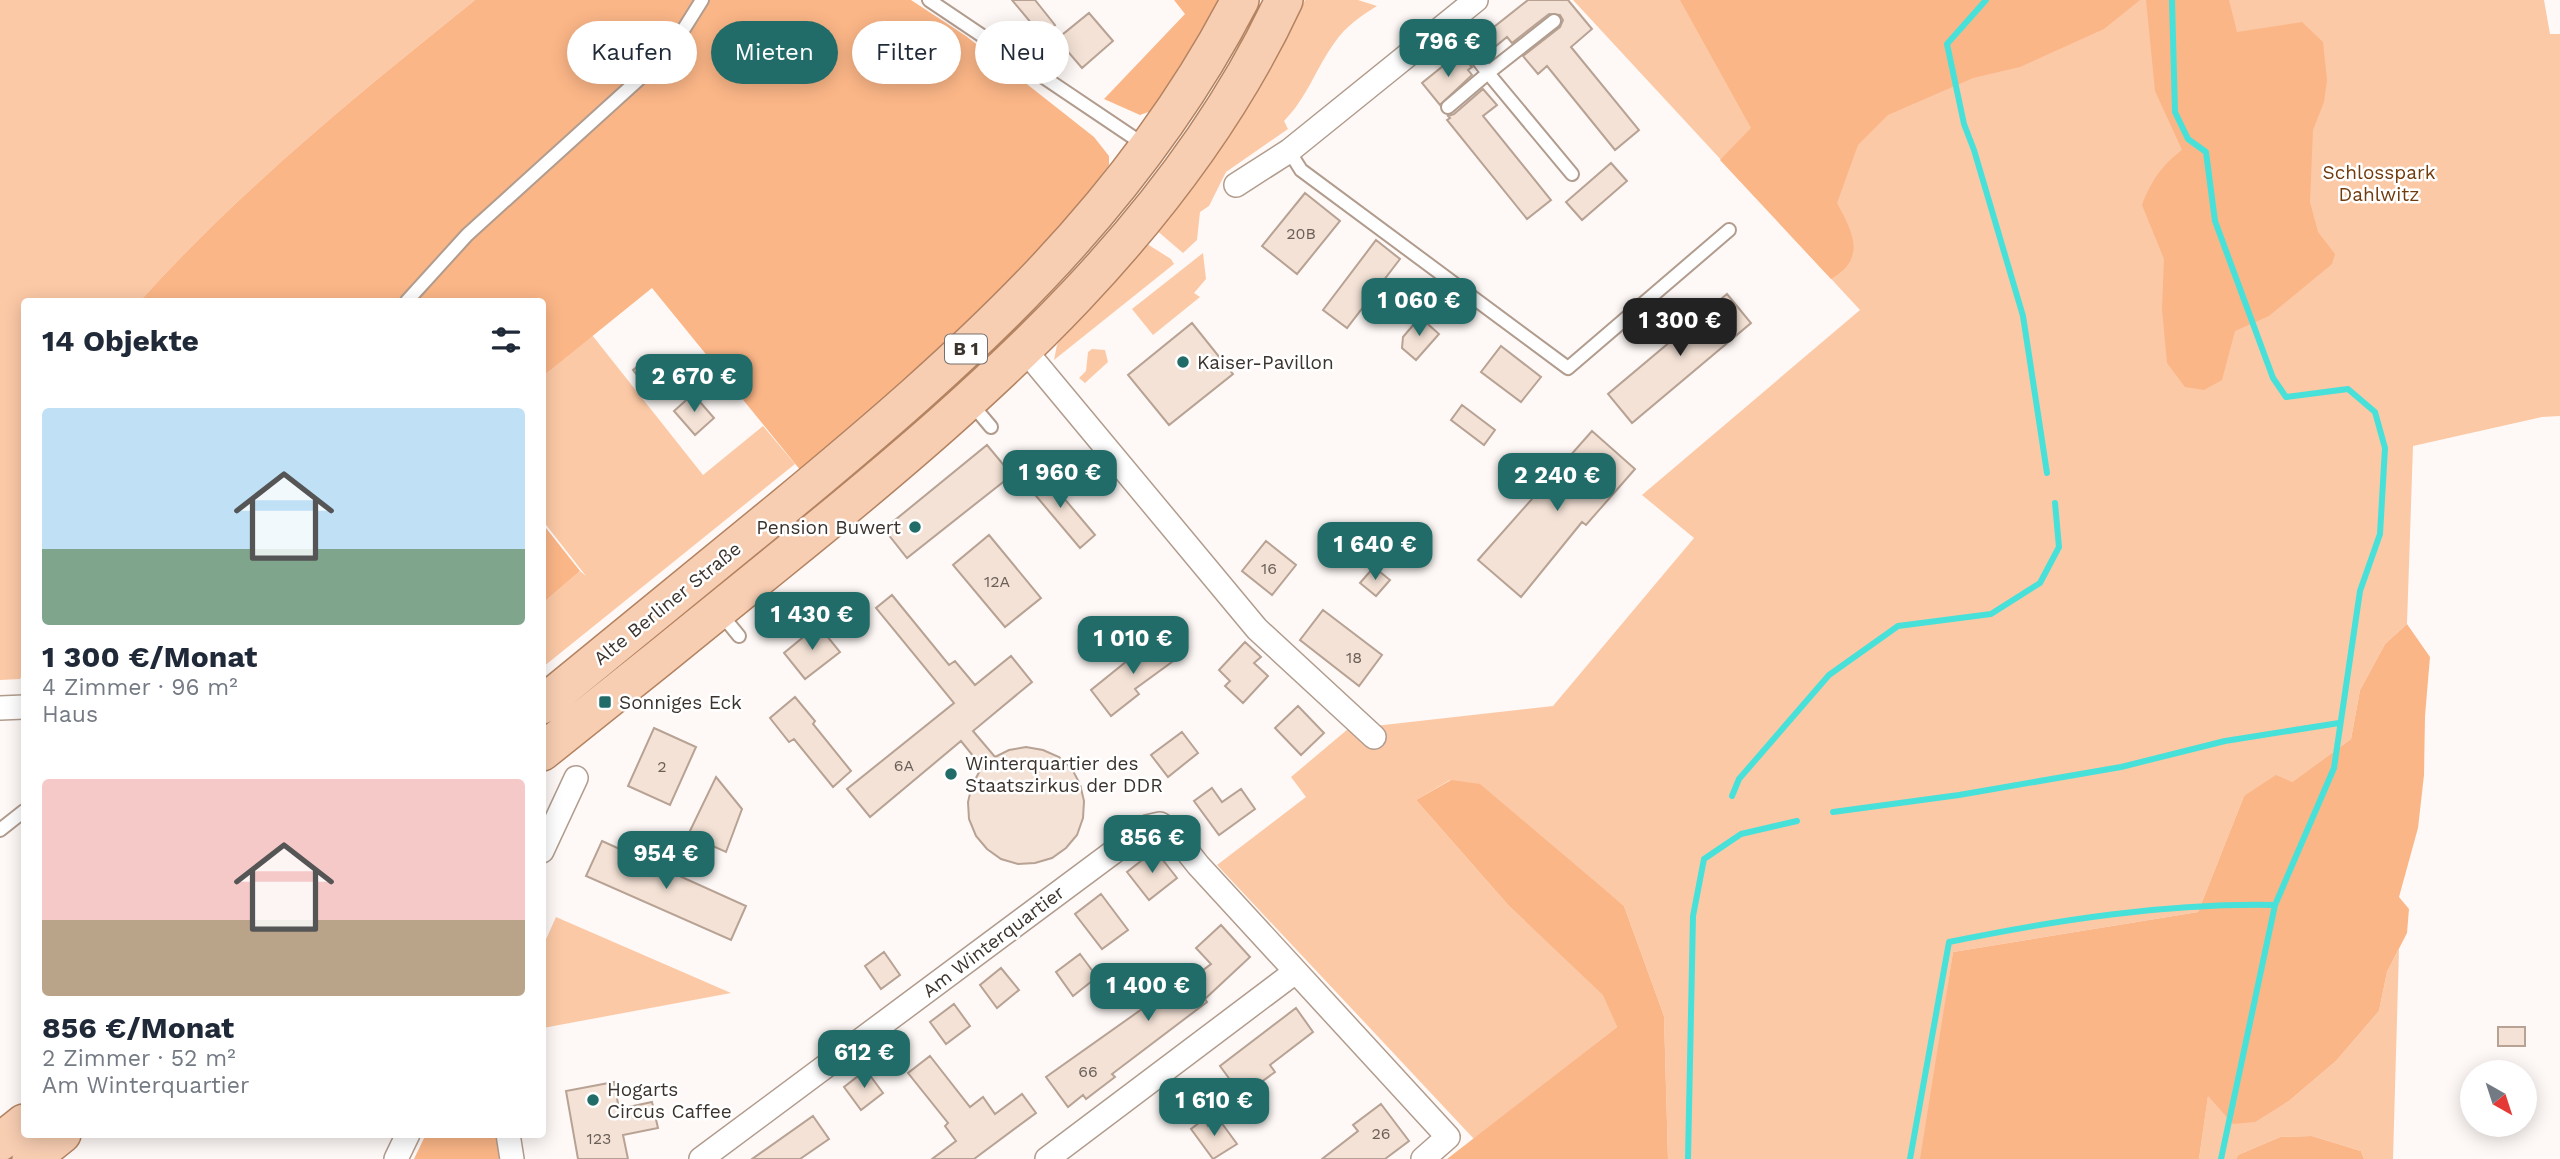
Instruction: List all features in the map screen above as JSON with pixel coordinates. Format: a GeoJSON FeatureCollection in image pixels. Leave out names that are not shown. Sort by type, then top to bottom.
{"type":"FeatureCollection","features":[{"type":"Feature","properties":{"kind":"main road","name":"B 1"},"geometry":{"type":"LineString","coordinates":[[1149,148],[1206,62],[1240,0]]}},
{"type":"Feature","properties":{"kind":"main road","name":"Alte Berliner Straße"},"geometry":{"type":"LineString","coordinates":[[546,749],[729,623],[874,484],[980,414],[1024,349],[1086,286],[1183,168],[1245,73],[1284,0]]}},
{"type":"Feature","properties":{"kind":"main road","name":"Alte Berliner Straße"},"geometry":{"type":"LineString","coordinates":[[546,702],[873,432],[951,364],[1064,253],[1149,148]]}},
{"type":"Feature","properties":{"kind":"main road"},"geometry":{"type":"LineString","coordinates":[[0,1142],[21,1125]]}},
{"type":"Feature","properties":{"kind":"main road"},"geometry":{"type":"LineString","coordinates":[[31,1159],[57,1138]]}},
{"type":"Feature","properties":{"kind":"street"},"geometry":{"type":"LineString","coordinates":[[1236,185],[1289,151],[1476,0]]}},
{"type":"Feature","properties":{"kind":"street"},"geometry":{"type":"LineString","coordinates":[[1024,349],[1257,629],[1374,737]]}},
{"type":"Feature","properties":{"kind":"street"},"geometry":{"type":"LineString","coordinates":[[0,708],[21,708]]}},
{"type":"Feature","properties":{"kind":"street"},"geometry":{"type":"LineString","coordinates":[[546,842],[576,778]]}},
{"type":"Feature","properties":{"kind":"street","name":"Am Winterquartier"},"geometry":{"type":"LineString","coordinates":[[701,1159],[1147,827],[1160,824],[1171,831],[1198,865],[1448,1137],[1423,1159]]}},
{"type":"Feature","properties":{"kind":"street"},"geometry":{"type":"LineString","coordinates":[[1047,1159],[1295,972]]}},
{"type":"Feature","properties":{"kind":"street"},"geometry":{"type":"LineString","coordinates":[[396,1159],[406,1138]]}},
{"type":"Feature","properties":{"kind":"street"},"geometry":{"type":"LineString","coordinates":[[509,1138],[512,1159]]}},
{"type":"Feature","properties":{"kind":"lane"},"geometry":{"type":"LineString","coordinates":[[410,298],[467,235],[670,51],[702,0]]}},
{"type":"Feature","properties":{"kind":"lane"},"geometry":{"type":"LineString","coordinates":[[929,0],[1149,148]]}},
{"type":"Feature","properties":{"kind":"lane"},"geometry":{"type":"LineString","coordinates":[[1448,107],[1554,21]]}},
{"type":"Feature","properties":{"kind":"lane"},"geometry":{"type":"LineString","coordinates":[[1449,22],[1572,174]]}},
{"type":"Feature","properties":{"kind":"lane"},"geometry":{"type":"LineString","coordinates":[[1289,151],[1301,170],[1568,368],[1729,230]]}},
{"type":"Feature","properties":{"kind":"lane"},"geometry":{"type":"LineString","coordinates":[[0,831],[21,814]]}},
{"type":"Feature","properties":{"kind":"green space"},"geometry":{"type":"Polygon","coordinates":[[[0,0],[475,0],[344,107],[260,181],[143,298],[21,298],[21,677],[0,680],[0,0]]]}},
{"type":"Feature","properties":{"kind":"green space"},"geometry":{"type":"Polygon","coordinates":[[[1305,0],[1358,0],[1377,6],[1339,36],[1299,103],[1284,121],[1288,129],[1226,172],[1209,206],[1200,212],[1197,240],[1183,253],[1155,229],[1269,65],[1305,0]]]}},
{"type":"Feature","properties":{"kind":"green space","name":"Schlosspark Dahlwitz"},"geometry":{"type":"Polygon","coordinates":[[[1573,0],[2544,0],[2550,34],[2560,34],[2560,416],[2542,417],[2413,446],[2407,624],[2385,644],[2360,690],[2351,739],[2292,782],[2244,796],[2198,912],[1953,952],[1922,1159],[1668,1159],[1664,1016],[1624,906],[1552,848],[1450,780],[1416,800],[1509,906],[1604,995],[1617,1027],[1474,1139],[1217,865],[1306,797],[1291,777],[1348,729],[1553,706],[1694,538],[1642,495],[1860,310],[1573,0]]]}},
{"type":"Feature","properties":{"kind":"green space"},"geometry":{"type":"Polygon","coordinates":[[[1144,242],[1171,259],[1174,264],[1054,360],[1057,345],[1065,331],[1144,242]]]}},
{"type":"Feature","properties":{"kind":"green space"},"geometry":{"type":"Polygon","coordinates":[[[1203,253],[1206,279],[1194,293],[1200,297],[1153,335],[1132,309],[1203,253]]]}},
{"type":"Feature","properties":{"kind":"green space"},"geometry":{"type":"Polygon","coordinates":[[[592,335],[703,475],[763,426],[795,464],[546,665],[546,600],[580,571],[586,576],[546,525],[546,373],[592,335]]]}},
{"type":"Feature","properties":{"kind":"green space"},"geometry":{"type":"Polygon","coordinates":[[[1092,349],[1105,350],[1108,362],[1085,383],[1079,378],[1086,371],[1088,352],[1092,349]]]}},
{"type":"Feature","properties":{"kind":"green space"},"geometry":{"type":"Polygon","coordinates":[[[556,917],[731,993],[546,1027],[546,939],[556,917]]]}},
{"type":"Feature","properties":{"kind":"green space"},"geometry":{"type":"Polygon","coordinates":[[[2399,949],[2393,1159],[2364,1159],[2361,1151],[2312,1136],[2280,1137],[2238,1155],[2236,1159],[2199,1159],[2208,1095],[2273,1110],[2289,1101],[2336,1061],[2379,1011],[2387,972],[2399,949]]]}},
{"type":"Feature","properties":{"kind":"shaded area"},"geometry":{"type":"Polygon","coordinates":[[[475,0],[911,0],[943,21],[852,21],[852,84],[961,84],[961,33],[975,43],[975,84],[1027,84],[1094,137],[1109,156],[1109,165],[1054,237],[955,340],[801,471],[652,288],[546,374],[546,298],[143,298],[219,220],[302,144],[475,0]]]}},
{"type":"Feature","properties":{"kind":"shaded area"},"geometry":{"type":"Polygon","coordinates":[[[1174,0],[1224,0],[1154,110],[1140,115],[1104,99],[1185,14],[1174,0]]]}},
{"type":"Feature","properties":{"kind":"shaded area"},"geometry":{"type":"Polygon","coordinates":[[[1680,0],[2140,0],[2104,29],[2020,67],[1973,78],[1888,115],[1858,145],[1837,203],[1854,244],[1849,262],[1831,279],[1720,160],[1751,128],[1680,0]]]}},
{"type":"Feature","properties":{"kind":"shaded area"},"geometry":{"type":"Polygon","coordinates":[[[2146,0],[2229,0],[2237,32],[2302,22],[2323,42],[2327,80],[2324,102],[2313,130],[2310,202],[2318,232],[2335,254],[2332,264],[2269,316],[2235,331],[2222,380],[2204,390],[2185,387],[2167,363],[2162,309],[2164,259],[2142,205],[2158,174],[2182,150],[2155,91],[2146,0]]]}},
{"type":"Feature","properties":{"kind":"shaded area"},"geometry":{"type":"Polygon","coordinates":[[[546,528],[580,571],[546,600],[546,528]]]}},
{"type":"Feature","properties":{"kind":"shaded area"},"geometry":{"type":"Polygon","coordinates":[[[2407,624],[2430,657],[2424,775],[2418,828],[2399,897],[2409,909],[2407,933],[2387,972],[2379,1011],[2336,1061],[2289,1101],[2255,1122],[2233,1124],[2208,1096],[2199,1159],[1920,1159],[1953,952],[2198,912],[2244,796],[2276,775],[2292,782],[2351,739],[2360,690],[2385,644],[2407,624]]]}},
{"type":"Feature","properties":{"kind":"shaded area"},"geometry":{"type":"Polygon","coordinates":[[[1451,780],[1480,784],[1624,906],[1664,1016],[1668,1159],[1447,1159],[1617,1027],[1603,995],[1509,906],[1416,800],[1451,780]]]}},
{"type":"Feature","properties":{"kind":"shaded area"},"geometry":{"type":"Polygon","coordinates":[[[2312,1136],[2361,1151],[2364,1159],[2236,1159],[2238,1155],[2280,1137],[2312,1136]]]}},
{"type":"Feature","properties":{"kind":"shaded area"},"geometry":{"type":"Polygon","coordinates":[[[424,1138],[497,1138],[500,1159],[414,1159],[424,1138]]]}},
{"type":"Feature","properties":{"kind":"building"},"geometry":{"type":"Polygon","coordinates":[[[1012,0],[1035,0],[1052,21],[1030,21],[1012,0]]]}},
{"type":"Feature","properties":{"kind":"building"},"geometry":{"type":"Polygon","coordinates":[[[1528,0],[1568,0],[1592,29],[1571,47],[1639,130],[1615,150],[1547,66],[1538,74],[1523,56],[1560,27],[1563,20],[1560,15],[1549,14],[1512,43],[1507,37],[1485,55],[1475,42],[1528,0]]]}},
{"type":"Feature","properties":{"kind":"building"},"geometry":{"type":"Polygon","coordinates":[[[1089,13],[1113,41],[1082,68],[1069,53],[1069,29],[1089,13]]]}},
{"type":"Feature","properties":{"kind":"building"},"geometry":{"type":"Polygon","coordinates":[[[1459,53],[1472,67],[1468,70],[1472,75],[1440,105],[1422,83],[1459,53]]]}},
{"type":"Feature","properties":{"kind":"building"},"geometry":{"type":"Polygon","coordinates":[[[1483,89],[1497,105],[1483,116],[1551,200],[1527,219],[1447,120],[1450,118],[1448,116],[1483,89]]]}},
{"type":"Feature","properties":{"kind":"building"},"geometry":{"type":"Polygon","coordinates":[[[1611,163],[1627,181],[1582,220],[1566,202],[1611,163]]]}},
{"type":"Feature","properties":{"kind":"building"},"geometry":{"type":"Polygon","coordinates":[[[1305,193],[1340,221],[1297,274],[1262,246],[1305,193]]]}},
{"type":"Feature","properties":{"kind":"building"},"geometry":{"type":"Polygon","coordinates":[[[1376,240],[1400,259],[1347,328],[1323,310],[1376,240]]]}},
{"type":"Feature","properties":{"kind":"building"},"geometry":{"type":"Polygon","coordinates":[[[1727,294],[1751,323],[1632,423],[1608,394],[1727,294]]]}},
{"type":"Feature","properties":{"kind":"building"},"geometry":{"type":"Polygon","coordinates":[[[1420,317],[1439,334],[1416,360],[1402,348],[1403,337],[1420,317]]]}},
{"type":"Feature","properties":{"kind":"building","name":"Kaiser-Pavillon"},"geometry":{"type":"Polygon","coordinates":[[[1192,323],[1233,374],[1169,425],[1128,375],[1192,323]]]}},
{"type":"Feature","properties":{"kind":"building"},"geometry":{"type":"Polygon","coordinates":[[[1501,346],[1541,377],[1521,402],[1481,372],[1501,346]]]}},
{"type":"Feature","properties":{"kind":"building"},"geometry":{"type":"Polygon","coordinates":[[[647,359],[662,379],[648,389],[633,370],[647,359]]]}},
{"type":"Feature","properties":{"kind":"building"},"geometry":{"type":"Polygon","coordinates":[[[693,394],[714,418],[695,435],[674,411],[693,394]]]}},
{"type":"Feature","properties":{"kind":"building"},"geometry":{"type":"Polygon","coordinates":[[[1462,405],[1495,430],[1484,445],[1451,420],[1462,405]]]}},
{"type":"Feature","properties":{"kind":"building"},"geometry":{"type":"Polygon","coordinates":[[[1592,431],[1635,469],[1586,525],[1582,522],[1521,597],[1478,560],[1592,431]]]}},
{"type":"Feature","properties":{"kind":"building"},"geometry":{"type":"Polygon","coordinates":[[[987,445],[1012,475],[907,558],[884,529],[987,445]]]}},
{"type":"Feature","properties":{"kind":"building"},"geometry":{"type":"Polygon","coordinates":[[[1041,471],[1095,535],[1080,548],[1026,484],[1041,471]]]}},
{"type":"Feature","properties":{"kind":"building"},"geometry":{"type":"Polygon","coordinates":[[[989,535],[1041,598],[1005,627],[953,565],[989,535]]]}},
{"type":"Feature","properties":{"kind":"building"},"geometry":{"type":"Polygon","coordinates":[[[1266,541],[1296,565],[1272,595],[1242,571],[1266,541]]]}},
{"type":"Feature","properties":{"kind":"building"},"geometry":{"type":"Polygon","coordinates":[[[1374,567],[1390,580],[1376,596],[1360,583],[1374,567]]]}},
{"type":"Feature","properties":{"kind":"building"},"geometry":{"type":"Polygon","coordinates":[[[892,595],[949,665],[955,661],[975,685],[1011,656],[1032,682],[973,731],[995,757],[1009,750],[1026,747],[1059,757],[1072,769],[1080,784],[1084,801],[1083,818],[1077,835],[1066,848],[1052,858],[1018,864],[1001,859],[987,849],[976,836],[969,819],[968,802],[972,785],[982,767],[961,741],[870,817],[847,789],[954,703],[876,608],[892,595]]]}},
{"type":"Feature","properties":{"kind":"building"},"geometry":{"type":"Polygon","coordinates":[[[1323,610],[1382,655],[1359,686],[1300,640],[1323,610]]]}},
{"type":"Feature","properties":{"kind":"building"},"geometry":{"type":"Polygon","coordinates":[[[818,625],[840,652],[805,679],[784,653],[818,625]]]}},
{"type":"Feature","properties":{"kind":"building"},"geometry":{"type":"Polygon","coordinates":[[[1158,636],[1176,659],[1135,689],[1139,694],[1111,716],[1091,690],[1158,636]]]}},
{"type":"Feature","properties":{"kind":"building"},"geometry":{"type":"Polygon","coordinates":[[[1245,642],[1261,657],[1254,663],[1268,676],[1243,703],[1225,686],[1230,681],[1219,670],[1245,642]]]}},
{"type":"Feature","properties":{"kind":"building"},"geometry":{"type":"Polygon","coordinates":[[[795,697],[851,771],[833,787],[794,739],[789,742],[770,718],[795,697]]]}},
{"type":"Feature","properties":{"kind":"building"},"geometry":{"type":"Polygon","coordinates":[[[1298,706],[1324,733],[1301,755],[1275,728],[1298,706]]]}},
{"type":"Feature","properties":{"kind":"building"},"geometry":{"type":"Polygon","coordinates":[[[654,728],[696,747],[670,805],[628,786],[654,728]]]}},
{"type":"Feature","properties":{"kind":"building"},"geometry":{"type":"Polygon","coordinates":[[[1182,732],[1198,753],[1168,777],[1151,755],[1182,732]]]}},
{"type":"Feature","properties":{"kind":"building"},"geometry":{"type":"Polygon","coordinates":[[[716,777],[742,809],[726,852],[688,835],[716,777]]]}},
{"type":"Feature","properties":{"kind":"building"},"geometry":{"type":"Polygon","coordinates":[[[1212,788],[1222,802],[1241,789],[1255,809],[1219,835],[1194,801],[1212,788]]]}},
{"type":"Feature","properties":{"kind":"building"},"geometry":{"type":"Polygon","coordinates":[[[602,841],[746,906],[731,940],[586,876],[602,841]]]}},
{"type":"Feature","properties":{"kind":"building"},"geometry":{"type":"Polygon","coordinates":[[[1155,850],[1177,878],[1149,900],[1127,872],[1155,850]]]}},
{"type":"Feature","properties":{"kind":"building"},"geometry":{"type":"Polygon","coordinates":[[[1101,894],[1128,930],[1102,949],[1075,914],[1101,894]]]}},
{"type":"Feature","properties":{"kind":"building"},"geometry":{"type":"Polygon","coordinates":[[[1221,925],[1250,957],[1205,999],[1207,1002],[1112,1074],[1115,1077],[1086,1099],[1083,1095],[1068,1107],[1046,1077],[1142,1009],[1145,1014],[1211,964],[1196,948],[1221,925]]]}},
{"type":"Feature","properties":{"kind":"building"},"geometry":{"type":"Polygon","coordinates":[[[884,952],[900,975],[881,989],[865,966],[884,952]]]}},
{"type":"Feature","properties":{"kind":"building"},"geometry":{"type":"Polygon","coordinates":[[[1080,954],[1097,977],[1073,996],[1056,972],[1080,954]]]}},
{"type":"Feature","properties":{"kind":"building"},"geometry":{"type":"Polygon","coordinates":[[[1001,968],[1019,990],[997,1008],[980,985],[1001,968]]]}},
{"type":"Feature","properties":{"kind":"building"},"geometry":{"type":"Polygon","coordinates":[[[954,1004],[970,1026],[946,1044],[930,1022],[954,1004]]]}},
{"type":"Feature","properties":{"kind":"building"},"geometry":{"type":"Polygon","coordinates":[[[1296,1008],[1313,1032],[1270,1065],[1275,1072],[1242,1096],[1220,1066],[1296,1008]]]}},
{"type":"Feature","properties":{"kind":"building"},"geometry":{"type":"Polygon","coordinates":[[[2498,1027],[2525,1027],[2525,1046],[2498,1046],[2498,1027]]]}},
{"type":"Feature","properties":{"kind":"building"},"geometry":{"type":"Polygon","coordinates":[[[930,1056],[970,1107],[983,1097],[995,1114],[1022,1094],[1036,1113],[974,1159],[932,1159],[956,1141],[945,1126],[948,1123],[908,1073],[930,1056]]]}},
{"type":"Feature","properties":{"kind":"building"},"geometry":{"type":"Polygon","coordinates":[[[866,1070],[883,1093],[861,1110],[844,1087],[866,1070]]]}},
{"type":"Feature","properties":{"kind":"building"},"geometry":{"type":"Polygon","coordinates":[[[614,1082],[619,1109],[652,1102],[658,1128],[623,1135],[628,1159],[578,1159],[566,1091],[614,1082]]]}},
{"type":"Feature","properties":{"kind":"building"},"geometry":{"type":"Polygon","coordinates":[[[1381,1104],[1409,1141],[1385,1159],[1322,1159],[1358,1131],[1353,1125],[1381,1104]]]}},
{"type":"Feature","properties":{"kind":"building"},"geometry":{"type":"Polygon","coordinates":[[[813,1116],[829,1139],[800,1159],[752,1159],[813,1116]]]}},
{"type":"Feature","properties":{"kind":"building"},"geometry":{"type":"Polygon","coordinates":[[[1218,1118],[1237,1144],[1213,1159],[1191,1129],[1204,1119],[1208,1126],[1218,1118]]]}},
{"type":"Feature","properties":{"kind":"waterway"},"geometry":{"type":"LineString","coordinates":[[1986,0],[1947,44],[1964,124],[2023,316],[2047,473]]}},
{"type":"Feature","properties":{"kind":"waterway"},"geometry":{"type":"LineString","coordinates":[[2172,0],[2175,112],[2188,139],[2206,152],[2215,221],[2273,378],[2286,397],[2348,389],[2375,412],[2385,448],[2380,534],[2360,591],[2334,768],[2275,905],[2221,1159]]}},
{"type":"Feature","properties":{"kind":"waterway"},"geometry":{"type":"LineString","coordinates":[[1732,796],[1739,779],[1829,675],[1898,626],[1991,614],[2040,583],[2059,547],[2055,503]]}},
{"type":"Feature","properties":{"kind":"waterway"},"geometry":{"type":"LineString","coordinates":[[1833,812],[1959,795],[2121,767],[2225,741],[2339,723]]}},
{"type":"Feature","properties":{"kind":"waterway"},"geometry":{"type":"LineString","coordinates":[[1688,1159],[1693,916],[1704,859],[1741,834],[1797,821]]}},
{"type":"Feature","properties":{"kind":"waterway"},"geometry":{"type":"LineString","coordinates":[[1910,1159],[1949,942],[2111,914],[2193,907],[2275,905]]}},
{"type":"Feature","properties":{"kind":"place","name":"Kaiser-Pavillon"},"geometry":{"type":"Point","coordinates":[1183,362]}},
{"type":"Feature","properties":{"kind":"place","name":"Pension Buwert"},"geometry":{"type":"Point","coordinates":[915,527]}},
{"type":"Feature","properties":{"kind":"place","name":"Sonniges Eck"},"geometry":{"type":"Point","coordinates":[605,702]}},
{"type":"Feature","properties":{"kind":"place","name":"Winterquartier des Staatszirkus der DDR"},"geometry":{"type":"Point","coordinates":[951,774]}},
{"type":"Feature","properties":{"kind":"place","name":"Hogarts Circus Caffee"},"geometry":{"type":"Point","coordinates":[593,1100]}}]}
